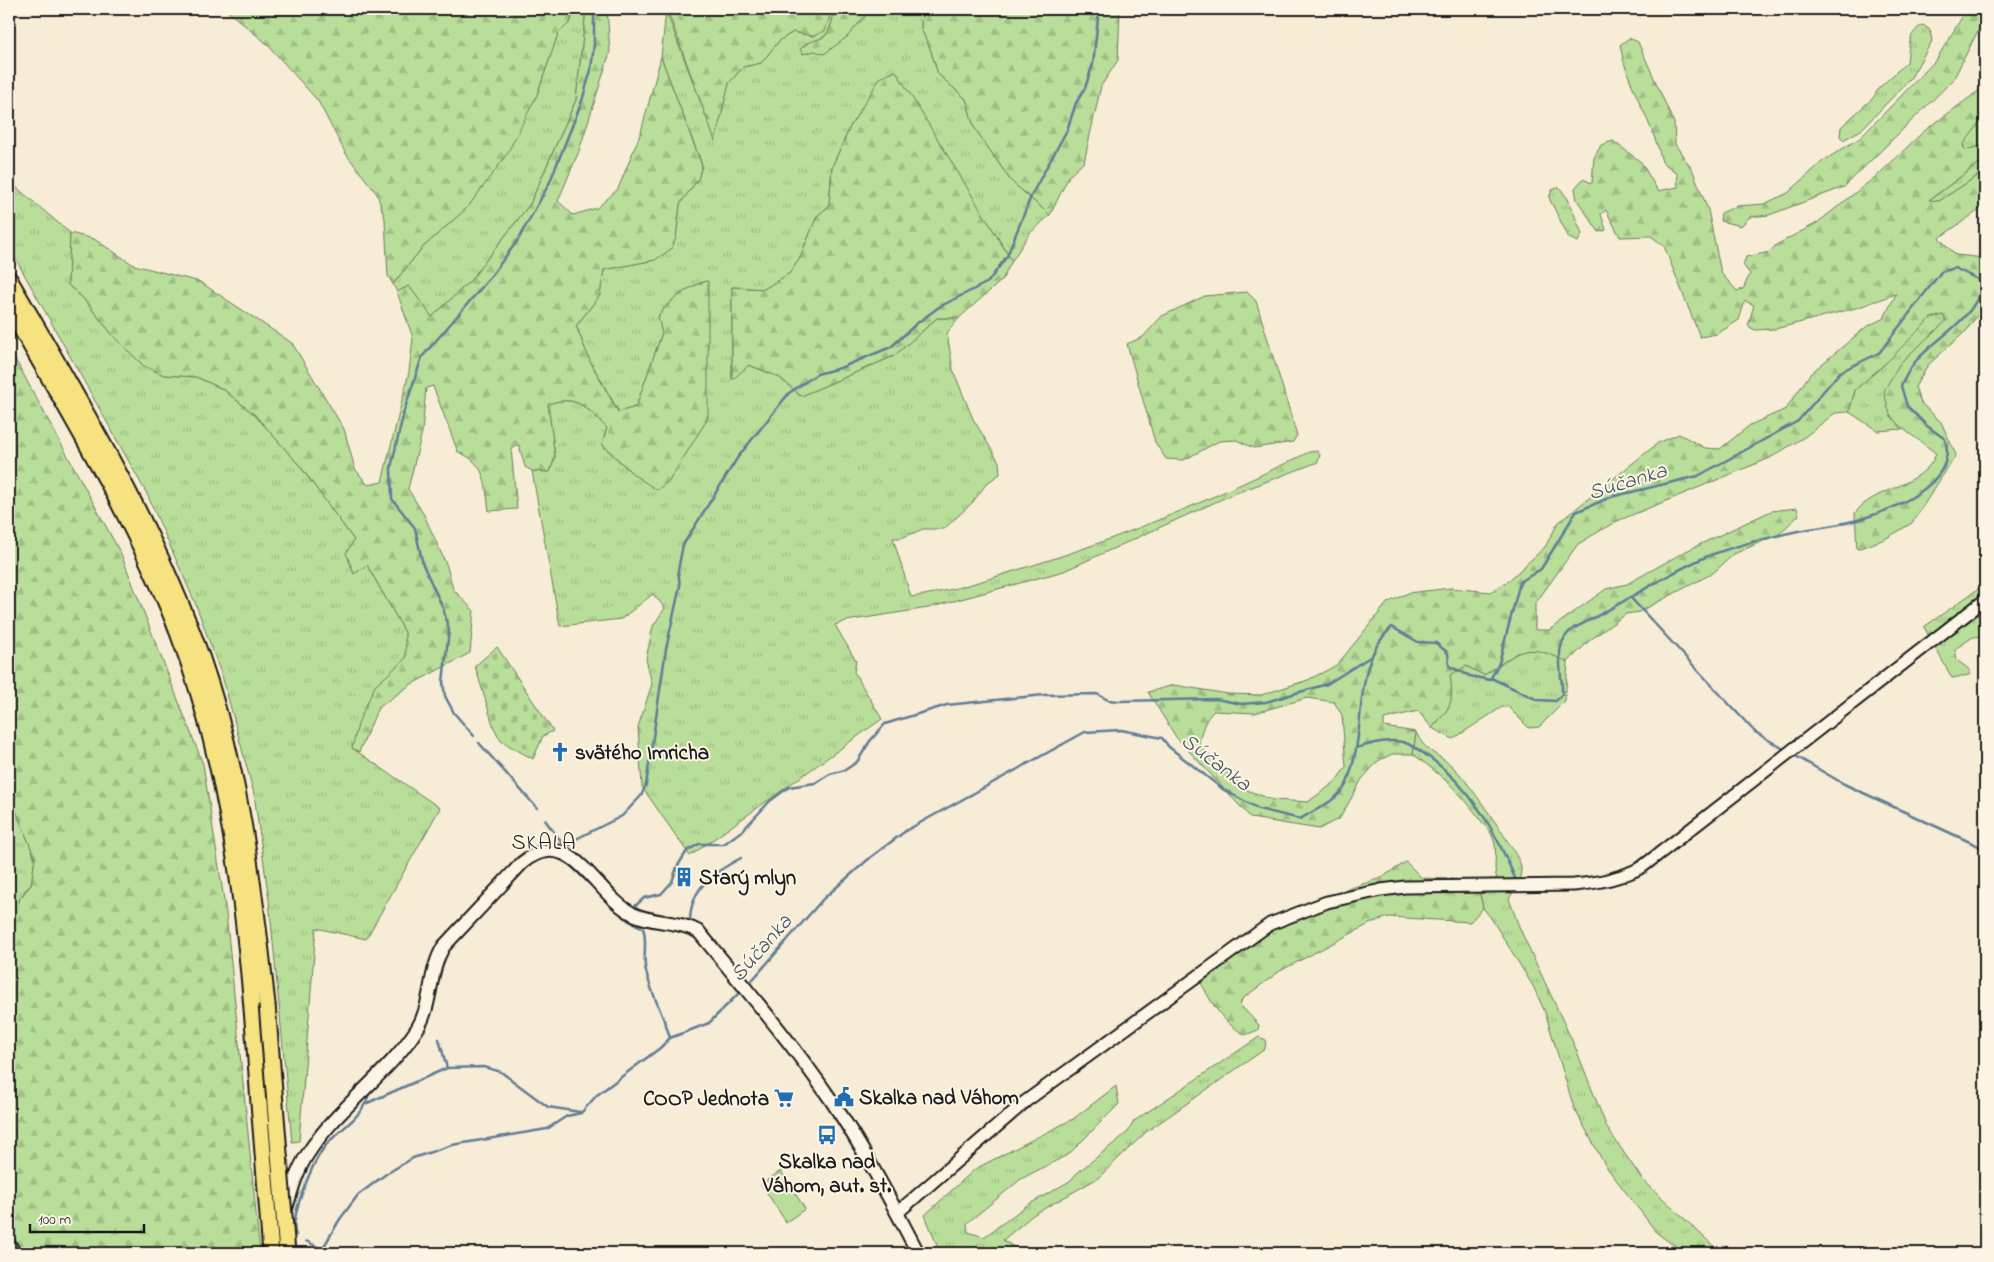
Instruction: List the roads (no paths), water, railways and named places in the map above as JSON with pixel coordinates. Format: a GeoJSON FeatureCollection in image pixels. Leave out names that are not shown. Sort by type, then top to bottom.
{"type":"FeatureCollection","features":[{"type":"Feature","properties":{"kind":"highway"},"geometry":{"type":"LineString","coordinates":[[9,279],[83,406],[157,549],[202,660],[236,782],[248,846],[267,1004],[287,1253]]}},
{"type":"Feature","properties":{"kind":"highway"},"geometry":{"type":"LineString","coordinates":[[9,307],[108,482],[148,560],[190,667],[213,745],[226,801],[243,912],[269,1253]]}},
{"type":"Feature","properties":{"kind":"main road"},"geometry":{"type":"LineString","coordinates":[[269,1253],[296,1177],[307,1155],[418,1027],[437,959],[444,946],[522,863],[542,851],[552,850],[563,852],[590,874],[630,912],[686,926],[699,932],[738,979],[831,1100],[874,1169],[918,1253]]}},
{"type":"Feature","properties":{"kind":"main road"},"geometry":{"type":"LineString","coordinates":[[9,1244],[14,1253]]}},
{"type":"Feature","properties":{"kind":"street"},"geometry":{"type":"LineString","coordinates":[[897,1213],[1026,1101],[1270,924],[1327,902],[1381,890],[1405,887],[1574,885],[1596,883],[1626,876],[1642,867],[1985,600]]}},
{"type":"Feature","properties":{"kind":"waterway"},"geometry":{"type":"LineString","coordinates":[[474,736],[454,713],[445,696],[443,682],[449,630],[443,608],[423,565],[415,528],[392,499],[391,468],[404,411],[422,357],[488,280],[518,240],[549,184],[582,101],[591,70],[594,44],[594,9]]}},
{"type":"Feature","properties":{"kind":"waterway"},"geometry":{"type":"LineString","coordinates":[[568,847],[576,839],[622,816],[641,796],[646,785],[666,649],[680,586],[678,570],[683,545],[738,457],[789,393],[817,374],[840,368],[891,347],[916,324],[939,307],[988,282],[1007,256],[1032,194],[1067,130],[1076,103],[1085,88],[1093,64],[1099,9]]}},
{"type":"Feature","properties":{"kind":"waterway","name":"Súčanka"},"geometry":{"type":"LineString","coordinates":[[748,985],[823,899],[871,857],[907,830],[1085,732],[1121,730],[1162,738],[1169,747],[1224,790],[1259,809],[1300,819],[1319,809],[1337,796],[1347,783],[1356,749],[1363,693],[1371,657],[1380,641],[1392,627],[1418,642],[1436,643],[1448,653],[1449,666],[1470,676],[1490,680],[1499,663],[1520,582],[1541,569],[1576,512],[1611,497],[1698,476],[1798,421],[1840,372],[1879,353],[1941,272],[1955,268],[1979,280],[1985,280]]}},
{"type":"Feature","properties":{"kind":"waterway"},"geometry":{"type":"LineString","coordinates":[[1491,678],[1538,700],[1556,701],[1562,694],[1560,650],[1567,634],[1574,628],[1708,556],[1769,538],[1858,520],[1895,507],[1923,490],[1943,468],[1947,454],[1945,439],[1927,426],[1907,406],[1901,386],[1915,362],[1970,311],[1983,285],[1985,268]]}},
{"type":"Feature","properties":{"kind":"waterway"},"geometry":{"type":"LineString","coordinates":[[1630,597],[1755,732],[1787,751]]}},
{"type":"Feature","properties":{"kind":"waterway"},"geometry":{"type":"LineString","coordinates":[[635,906],[644,898],[661,894],[672,882],[677,867],[687,851],[699,844],[724,844],[743,830],[770,801],[789,787],[815,783],[830,774],[845,770],[857,762],[870,741],[885,724],[947,705],[1044,695],[1097,694],[1108,700],[1118,701],[1216,699],[1241,704],[1266,702],[1327,684],[1370,657]]}},
{"type":"Feature","properties":{"kind":"waterway"},"geometry":{"type":"LineString","coordinates":[[1356,748],[1385,742],[1402,742],[1416,748],[1444,769],[1480,811],[1499,843],[1515,878]]}},
{"type":"Feature","properties":{"kind":"waterway"},"geometry":{"type":"LineString","coordinates":[[479,743],[537,808]]}},
{"type":"Feature","properties":{"kind":"waterway"},"geometry":{"type":"LineString","coordinates":[[1794,755],[1844,784],[1985,849]]}},
{"type":"Feature","properties":{"kind":"waterway"},"geometry":{"type":"LineString","coordinates":[[545,820],[562,843]]}},
{"type":"Feature","properties":{"kind":"waterway"},"geometry":{"type":"LineString","coordinates":[[690,920],[691,908],[699,890],[713,875],[741,858]]}},
{"type":"Feature","properties":{"kind":"waterway"},"geometry":{"type":"LineString","coordinates":[[569,864],[590,884]]}},
{"type":"Feature","properties":{"kind":"waterway"},"geometry":{"type":"LineString","coordinates":[[617,910],[629,921]]}},
{"type":"Feature","properties":{"kind":"waterway"},"geometry":{"type":"LineString","coordinates":[[630,918],[629,921],[643,928],[646,971],[670,1038]]}},
{"type":"Feature","properties":{"kind":"waterway","name":"Súčanka"},"geometry":{"type":"LineString","coordinates":[[320,1253],[340,1219],[358,1195],[386,1174],[413,1158],[452,1145],[547,1129],[567,1116],[581,1113],[597,1095],[660,1048],[670,1038],[709,1023],[742,990]]}},
{"type":"Feature","properties":{"kind":"waterway"},"geometry":{"type":"LineString","coordinates":[[439,1039],[447,1068]]}},
{"type":"Feature","properties":{"kind":"waterway"},"geometry":{"type":"LineString","coordinates":[[296,1235],[294,1227],[298,1204],[308,1178],[328,1143],[356,1117],[365,1104],[447,1068],[484,1067],[501,1072],[548,1107],[580,1112]]}},
{"type":"Feature","properties":{"kind":"waterway"},"geometry":{"type":"LineString","coordinates":[[366,1104],[369,1093]]}},
{"type":"Feature","properties":{"kind":"waterway"},"geometry":{"type":"LineString","coordinates":[[306,1241],[322,1249]]}},
{"type":"Feature","properties":{"kind":"place","name":"svätého Imricha"},"geometry":{"type":"Point","coordinates":[560,752]}},
{"type":"Feature","properties":{"kind":"place","name":"Starý mlyn"},"geometry":{"type":"Point","coordinates":[684,877]}},
{"type":"Feature","properties":{"kind":"place","name":"Skalka nad Váhom"},"geometry":{"type":"Point","coordinates":[844,1097]}},
{"type":"Feature","properties":{"kind":"place","name":"COOP Jednota"},"geometry":{"type":"Point","coordinates":[784,1098]}},
{"type":"Feature","properties":{"kind":"place","name":"Skalka nad Váhom, aut. st."},"geometry":{"type":"Point","coordinates":[827,1135]}},
{"type":"Feature","properties":{"kind":"district","name":"SKALA"},"geometry":{"type":"Point","coordinates":[544,841]}}]}
